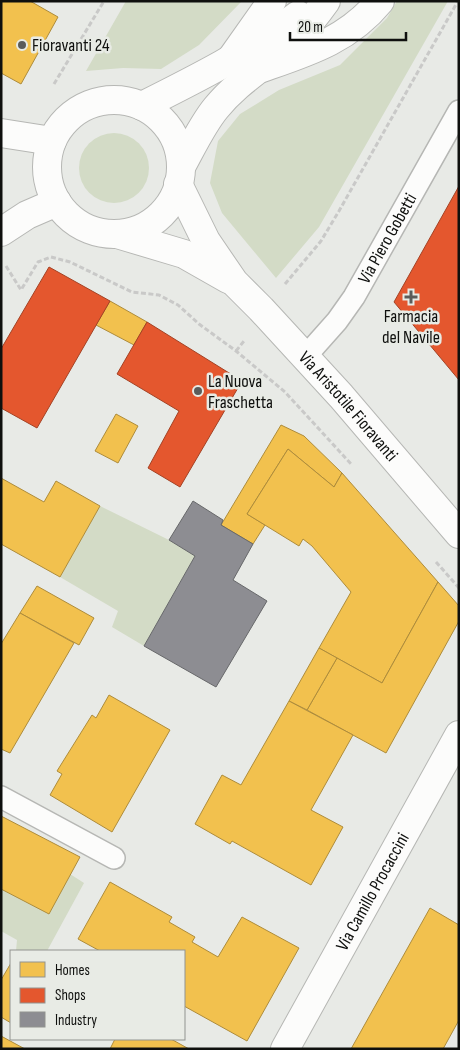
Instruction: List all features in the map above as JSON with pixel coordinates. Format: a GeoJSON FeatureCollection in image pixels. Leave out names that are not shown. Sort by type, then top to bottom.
{"type":"FeatureCollection","features":[{"type":"Feature","properties":{"kind":"street"},"geometry":{"type":"LineString","coordinates":[[230,60],[272,1]]}},
{"type":"Feature","properties":{"kind":"street"},"geometry":{"type":"LineString","coordinates":[[142,106],[230,60],[282,28],[315,1]]}},
{"type":"Feature","properties":{"kind":"street"},"geometry":{"type":"LineString","coordinates":[[180,176],[179,148],[170,130],[158,116],[142,106],[126,101],[93,103],[78,110],[65,121],[52,141],[48,155],[49,186],[57,202],[68,216],[82,226],[99,232],[117,234],[130,232],[156,220],[174,198],[180,176],[200,132],[217,107],[239,85],[274,58],[300,34],[326,1]]}},
{"type":"Feature","properties":{"kind":"street"},"geometry":{"type":"LineString","coordinates":[[258,69],[327,44],[345,34],[359,23],[380,1]]}},
{"type":"Feature","properties":{"kind":"street"},"geometry":{"type":"LineString","coordinates":[[1,133],[52,141]]}},
{"type":"Feature","properties":{"kind":"street","name":"Via Aristotile Fioravanti"},"geometry":{"type":"LineString","coordinates":[[180,176],[206,242],[234,282],[353,410],[459,534]]}},
{"type":"Feature","properties":{"kind":"street"},"geometry":{"type":"LineString","coordinates":[[1,232],[27,215],[57,202]]}},
{"type":"Feature","properties":{"kind":"street","name":"Via Aristotile Fioravanti"},"geometry":{"type":"LineString","coordinates":[[117,234],[184,254],[234,282]]}},
{"type":"Feature","properties":{"kind":"street","name":"Via Camillo Procaccini"},"geometry":{"type":"LineString","coordinates":[[285,1049],[459,735]]}},
{"type":"Feature","properties":{"kind":"lane","name":"Via Piero Gobetti"},"geometry":{"type":"LineString","coordinates":[[305,357],[337,321],[354,297],[459,111]]}},
{"type":"Feature","properties":{"kind":"lane"},"geometry":{"type":"LineString","coordinates":[[1,797],[114,858]]}},
{"type":"Feature","properties":{"kind":"path"},"geometry":{"type":"LineString","coordinates":[[54,84],[104,1]]}},
{"type":"Feature","properties":{"kind":"path"},"geometry":{"type":"LineString","coordinates":[[285,284],[321,241],[458,1]]}},
{"type":"Feature","properties":{"kind":"path"},"geometry":{"type":"LineString","coordinates":[[1,259],[21,290],[38,262],[50,257],[70,262],[132,292],[160,295],[178,305],[199,324],[236,351],[285,392],[311,420]]}},
{"type":"Feature","properties":{"kind":"path"},"geometry":{"type":"LineString","coordinates":[[236,351],[245,340]]}},
{"type":"Feature","properties":{"kind":"green space"},"geometry":{"type":"Polygon","coordinates":[[[126,1],[242,1],[199,45],[161,69],[123,68],[86,71],[126,1]]]}},
{"type":"Feature","properties":{"kind":"green space"},"geometry":{"type":"Polygon","coordinates":[[[397,1],[448,1],[319,227],[276,278],[222,213],[210,183],[218,141],[240,114],[279,90],[340,65],[387,18],[397,1]]]}},
{"type":"Feature","properties":{"kind":"green space"},"geometry":{"type":"Polygon","coordinates":[[[121,133],[134,139],[143,148],[147,154],[149,168],[147,182],[139,193],[128,201],[107,203],[100,201],[89,193],[81,182],[79,161],[81,154],[89,143],[100,135],[121,133]]]}},
{"type":"Feature","properties":{"kind":"green space"},"geometry":{"type":"Polygon","coordinates":[[[100,506],[169,540],[195,556],[144,646],[112,627],[118,611],[60,577],[100,506]]]}},
{"type":"Feature","properties":{"kind":"green space"},"geometry":{"type":"Polygon","coordinates":[[[70,874],[84,883],[48,950],[16,950],[17,940],[1,931],[1,889],[70,874]]]}},
{"type":"Feature","properties":{"kind":"building: Homes","name":"Fioravanti 24"},"geometry":{"type":"Polygon","coordinates":[[[1,1],[30,1],[58,17],[21,84],[1,73],[1,1]]]}},
{"type":"Feature","properties":{"kind":"building: Homes"},"geometry":{"type":"Polygon","coordinates":[[[110,301],[147,322],[134,345],[96,325],[110,301]]]}},
{"type":"Feature","properties":{"kind":"building: Homes"},"geometry":{"type":"Polygon","coordinates":[[[116,414],[138,426],[118,463],[95,451],[116,414]]]}},
{"type":"Feature","properties":{"kind":"building: Homes"},"geometry":{"type":"Polygon","coordinates":[[[281,425],[304,436],[342,473],[334,487],[288,449],[247,514],[265,525],[253,544],[221,525],[281,425]]]}},
{"type":"Feature","properties":{"kind":"building: Homes"},"geometry":{"type":"Polygon","coordinates":[[[288,449],[334,487],[342,473],[438,582],[382,683],[319,648],[351,592],[312,546],[303,539],[299,546],[247,514],[288,449]]]}},
{"type":"Feature","properties":{"kind":"building: Homes"},"geometry":{"type":"Polygon","coordinates":[[[1,478],[44,502],[56,481],[100,506],[60,577],[1,544],[1,478]]]}},
{"type":"Feature","properties":{"kind":"building: Homes"},"geometry":{"type":"Polygon","coordinates":[[[438,582],[459,606],[459,621],[386,753],[307,710],[337,658],[382,683],[438,582]]]}},
{"type":"Feature","properties":{"kind":"building: Homes"},"geometry":{"type":"Polygon","coordinates":[[[37,586],[94,618],[79,645],[20,613],[37,586]]]}},
{"type":"Feature","properties":{"kind":"building: Homes"},"geometry":{"type":"Polygon","coordinates":[[[20,613],[74,643],[10,753],[1,749],[1,644],[20,613]]]}},
{"type":"Feature","properties":{"kind":"building: Homes"},"geometry":{"type":"Polygon","coordinates":[[[319,648],[337,658],[307,710],[289,701],[319,648]]]}},
{"type":"Feature","properties":{"kind":"building: Homes"},"geometry":{"type":"Polygon","coordinates":[[[109,695],[170,730],[112,832],[50,795],[62,774],[57,771],[92,715],[96,718],[109,695]]]}},
{"type":"Feature","properties":{"kind":"building: Homes"},"geometry":{"type":"Polygon","coordinates":[[[289,701],[353,735],[311,810],[343,827],[311,885],[232,841],[230,844],[195,824],[222,775],[241,785],[289,701]]]}},
{"type":"Feature","properties":{"kind":"building: Homes"},"geometry":{"type":"Polygon","coordinates":[[[1,816],[80,857],[49,914],[1,889],[1,816]]]}},
{"type":"Feature","properties":{"kind":"building: Homes"},"geometry":{"type":"Polygon","coordinates":[[[110,882],[172,917],[169,922],[195,937],[192,942],[218,957],[242,917],[299,948],[247,1041],[185,1007],[185,950],[98,950],[78,939],[110,882]]]}},
{"type":"Feature","properties":{"kind":"building: Homes"},"geometry":{"type":"Polygon","coordinates":[[[430,908],[459,925],[459,1020],[443,1049],[351,1049],[430,908]]]}},
{"type":"Feature","properties":{"kind":"building: Homes"},"geometry":{"type":"Polygon","coordinates":[[[10,965],[10,1022],[1,1017],[1,980],[10,965]]]}},
{"type":"Feature","properties":{"kind":"building: Homes"},"geometry":{"type":"Polygon","coordinates":[[[1,1036],[25,1049],[1,1049],[1,1036]]]}},
{"type":"Feature","properties":{"kind":"building: Homes"},"geometry":{"type":"Polygon","coordinates":[[[114,1040],[173,1040],[189,1049],[110,1049],[114,1040]]]}},
{"type":"Feature","properties":{"kind":"building: Shops"},"geometry":{"type":"Polygon","coordinates":[[[459,186],[459,380],[394,302],[459,186]]]}},
{"type":"Feature","properties":{"kind":"building: Shops"},"geometry":{"type":"Polygon","coordinates":[[[49,267],[110,301],[37,428],[1,408],[1,349],[49,267]]]}},
{"type":"Feature","properties":{"kind":"building: Shops"},"geometry":{"type":"Polygon","coordinates":[[[147,322],[242,381],[180,487],[148,468],[179,411],[117,374],[147,322]]]}},
{"type":"Feature","properties":{"kind":"building: Industry"},"geometry":{"type":"Polygon","coordinates":[[[193,501],[223,520],[221,525],[253,544],[233,580],[267,601],[216,687],[144,646],[195,556],[169,540],[193,501]]]}},
{"type":"Feature","properties":{"kind":"place","name":"Fioravanti 24"},"geometry":{"type":"Point","coordinates":[22,45]}},
{"type":"Feature","properties":{"kind":"place","name":"Farmacia del Navile"},"geometry":{"type":"Point","coordinates":[411,297]}},
{"type":"Feature","properties":{"kind":"place","name":"La Nuova Fraschetta"},"geometry":{"type":"Point","coordinates":[198,391]}}]}
